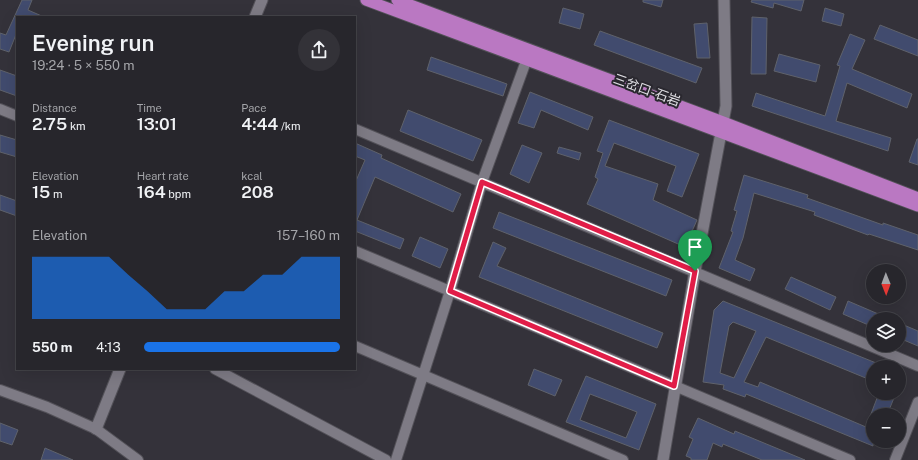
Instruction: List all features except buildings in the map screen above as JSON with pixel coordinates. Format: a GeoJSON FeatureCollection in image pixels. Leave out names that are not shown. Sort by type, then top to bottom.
{"type":"FeatureCollection","features":[{"type":"Feature","properties":{"kind":"highway","name":"三岔口-石岩"},"geometry":{"type":"LineString","coordinates":[[366,0],[528,55],[722,128],[918,198]]}},
{"type":"Feature","properties":{"kind":"highway","name":"三岔口-石岩"},"geometry":{"type":"LineString","coordinates":[[397,0],[528,55]]}},
{"type":"Feature","properties":{"kind":"highway","name":"三岔口-石岩"},"geometry":{"type":"LineString","coordinates":[[722,128],[918,206]]}},
{"type":"Feature","properties":{"kind":"street"},"geometry":{"type":"LineString","coordinates":[[255,16],[262,0]]}},
{"type":"Feature","properties":{"kind":"street"},"geometry":{"type":"LineString","coordinates":[[663,460],[674,386],[726,106],[724,0]]}},
{"type":"Feature","properties":{"kind":"street"},"geometry":{"type":"LineString","coordinates":[[396,460],[450,291],[482,182],[528,55]]}},
{"type":"Feature","properties":{"kind":"street"},"geometry":{"type":"LineString","coordinates":[[0,109],[16,116]]}},
{"type":"Feature","properties":{"kind":"street"},"geometry":{"type":"LineString","coordinates":[[356,129],[918,366]]}},
{"type":"Feature","properties":{"kind":"street"},"geometry":{"type":"LineString","coordinates":[[356,251],[850,460]]}},
{"type":"Feature","properties":{"kind":"street"},"geometry":{"type":"LineString","coordinates":[[356,346],[623,460]]}},
{"type":"Feature","properties":{"kind":"street"},"geometry":{"type":"LineString","coordinates":[[96,429],[120,370]]}},
{"type":"Feature","properties":{"kind":"street"},"geometry":{"type":"LineString","coordinates":[[217,370],[386,460]]}},
{"type":"Feature","properties":{"kind":"street"},"geometry":{"type":"LineString","coordinates":[[0,390],[47,407],[96,429],[138,460]]}},
{"type":"Feature","properties":{"kind":"street"},"geometry":{"type":"LineString","coordinates":[[895,460],[918,402]]}},
{"type":"Feature","properties":{"kind":"route"},"geometry":{"type":"LineString","coordinates":[[482,182],[695,271],[674,386],[450,291],[482,182]]}}]}
